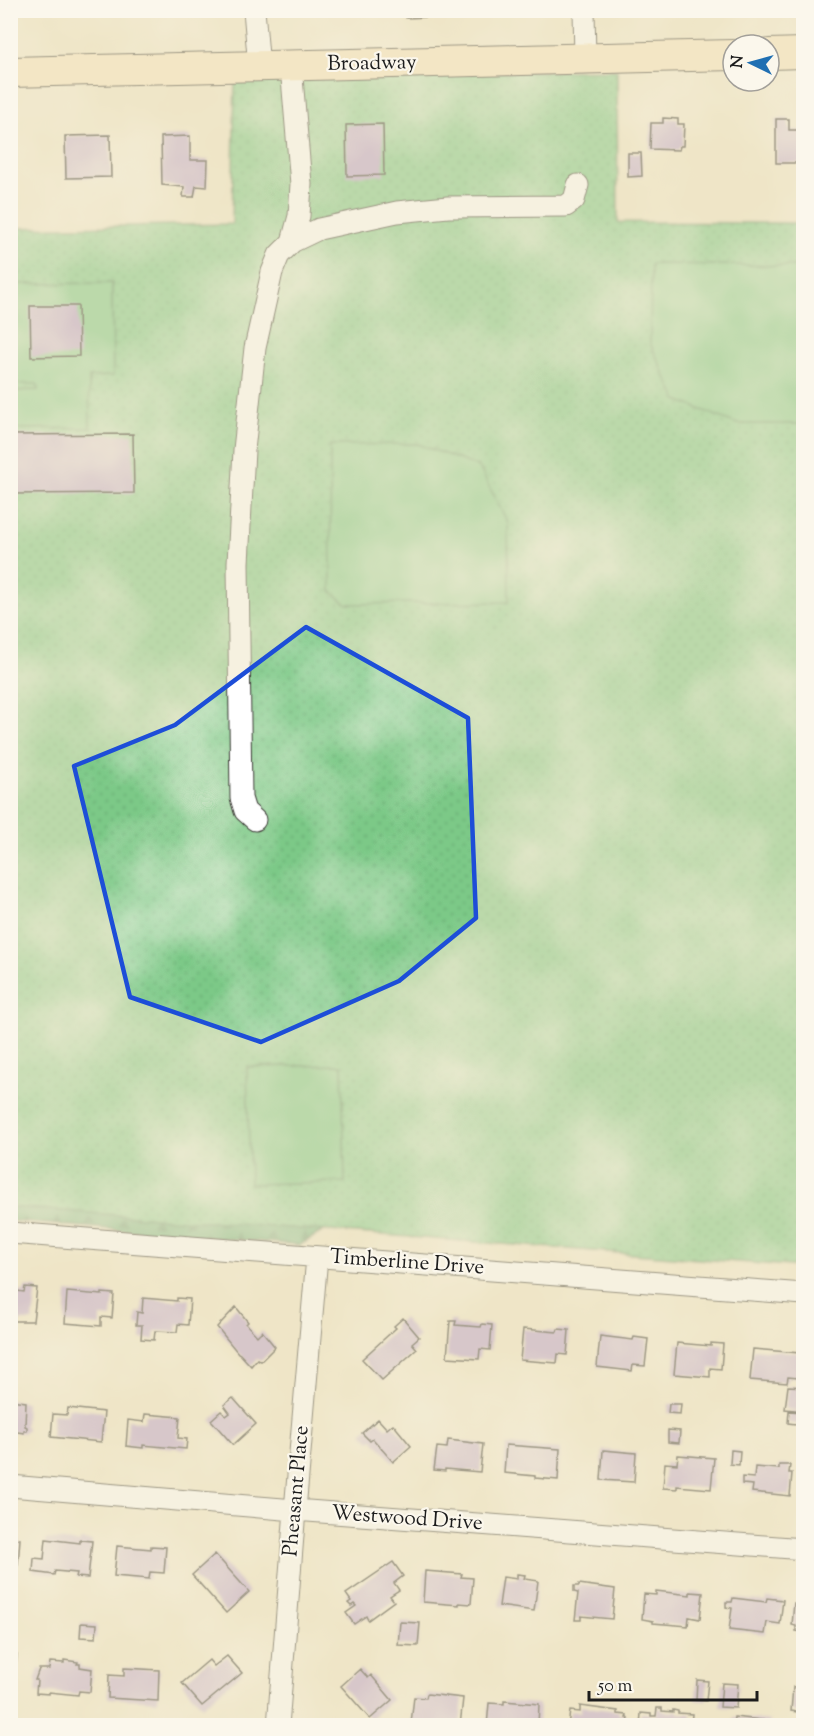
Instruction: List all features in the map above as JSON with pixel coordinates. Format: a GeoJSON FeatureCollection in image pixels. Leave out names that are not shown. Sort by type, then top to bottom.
{"type":"FeatureCollection","features":[{"type":"Feature","properties":{"kind":"street"},"geometry":{"type":"LineString","coordinates":[[254,10],[259,67]]}},
{"type":"Feature","properties":{"kind":"street"},"geometry":{"type":"LineString","coordinates":[[584,10],[585,59]]}},
{"type":"Feature","properties":{"kind":"street"},"geometry":{"type":"LineString","coordinates":[[781,54],[804,53]]}},
{"type":"Feature","properties":{"kind":"street","name":"Broadway"},"geometry":{"type":"LineString","coordinates":[[10,72],[721,55]]}},
{"type":"Feature","properties":{"kind":"street"},"geometry":{"type":"LineString","coordinates":[[291,66],[301,184],[299,216],[292,242]]}},
{"type":"Feature","properties":{"kind":"street"},"geometry":{"type":"LineString","coordinates":[[255,820],[245,811],[241,798],[238,563],[244,450],[255,348],[272,272],[279,255],[292,242],[319,229],[398,212],[448,207],[566,206],[574,200],[578,185]]}},
{"type":"Feature","properties":{"kind":"street","name":"Timberline Drive"},"geometry":{"type":"LineString","coordinates":[[10,1233],[804,1294]]}},
{"type":"Feature","properties":{"kind":"street","name":"Pheasant Place"},"geometry":{"type":"LineString","coordinates":[[278,1725],[317,1257]]}},
{"type":"Feature","properties":{"kind":"street","name":"Westwood Drive"},"geometry":{"type":"LineString","coordinates":[[10,1486],[804,1549]]}},
{"type":"Feature","properties":{"kind":"highlighted area"},"geometry":{"type":"Polygon","coordinates":[[[306,627],[468,718],[476,918],[399,981],[261,1042],[130,997],[74,766],[175,725],[306,627]]]}},
{"type":"Feature","properties":{"kind":"green space"},"geometry":{"type":"Polygon","coordinates":[[[617,70],[618,222],[803,223],[803,1267],[11,1207],[10,228],[232,224],[235,76],[617,70]]]}},
{"type":"Feature","properties":{"kind":"green space"},"geometry":{"type":"Polygon","coordinates":[[[651,264],[803,266],[803,424],[737,424],[677,400],[650,343],[651,264]]]}},
{"type":"Feature","properties":{"kind":"green space"},"geometry":{"type":"Polygon","coordinates":[[[112,283],[113,376],[89,377],[90,428],[11,429],[11,391],[38,390],[37,384],[11,384],[10,284],[112,283]]]}},
{"type":"Feature","properties":{"kind":"green space"},"geometry":{"type":"Polygon","coordinates":[[[418,444],[479,467],[508,523],[509,602],[347,604],[331,591],[330,445],[418,444]]]}},
{"type":"Feature","properties":{"kind":"green space"},"geometry":{"type":"Polygon","coordinates":[[[342,1065],[345,1182],[250,1184],[247,1067],[342,1065]]]}},
{"type":"Feature","properties":{"kind":"green space"},"geometry":{"type":"Polygon","coordinates":[[[11,1156],[337,1223],[300,1245],[11,1221],[11,1156]]]}},
{"type":"Feature","properties":{"kind":"building"},"geometry":{"type":"Polygon","coordinates":[[[405,10],[454,10],[455,16],[406,18],[405,10]]]}},
{"type":"Feature","properties":{"kind":"building"},"geometry":{"type":"Polygon","coordinates":[[[663,118],[678,119],[678,124],[684,124],[683,146],[680,146],[679,150],[650,149],[651,123],[663,123],[663,118]]]}},
{"type":"Feature","properties":{"kind":"building"},"geometry":{"type":"Polygon","coordinates":[[[776,119],[789,119],[789,130],[804,130],[804,163],[776,163],[776,119]]]}},
{"type":"Feature","properties":{"kind":"building"},"geometry":{"type":"Polygon","coordinates":[[[383,124],[384,175],[347,176],[346,125],[383,124]]]}},
{"type":"Feature","properties":{"kind":"building"},"geometry":{"type":"Polygon","coordinates":[[[110,135],[111,177],[66,178],[65,136],[110,135]]]}},
{"type":"Feature","properties":{"kind":"building"},"geometry":{"type":"Polygon","coordinates":[[[190,136],[190,160],[208,160],[207,187],[196,186],[194,197],[183,197],[184,187],[162,185],[161,137],[190,136]]]}},
{"type":"Feature","properties":{"kind":"building"},"geometry":{"type":"Polygon","coordinates":[[[628,153],[641,153],[642,176],[628,177],[628,153]]]}},
{"type":"Feature","properties":{"kind":"building"},"geometry":{"type":"Polygon","coordinates":[[[30,306],[78,306],[79,356],[31,357],[30,306]]]}},
{"type":"Feature","properties":{"kind":"building"},"geometry":{"type":"Polygon","coordinates":[[[133,434],[134,493],[10,494],[10,435],[133,434]]]}},
{"type":"Feature","properties":{"kind":"building"},"geometry":{"type":"Polygon","coordinates":[[[25,1287],[37,1288],[33,1321],[10,1321],[10,1290],[24,1292],[25,1287]]]}},
{"type":"Feature","properties":{"kind":"building"},"geometry":{"type":"Polygon","coordinates":[[[67,1292],[114,1294],[112,1318],[101,1317],[101,1326],[65,1323],[67,1292]]]}},
{"type":"Feature","properties":{"kind":"building"},"geometry":{"type":"Polygon","coordinates":[[[143,1298],[177,1301],[177,1298],[190,1299],[188,1325],[178,1324],[177,1332],[155,1331],[154,1340],[141,1339],[142,1325],[136,1325],[137,1312],[142,1313],[143,1298]]]}},
{"type":"Feature","properties":{"kind":"building"},"geometry":{"type":"Polygon","coordinates":[[[236,1307],[248,1322],[246,1324],[257,1336],[262,1331],[275,1347],[261,1361],[257,1359],[251,1366],[217,1327],[236,1307]]]}},
{"type":"Feature","properties":{"kind":"building"},"geometry":{"type":"Polygon","coordinates":[[[403,1318],[419,1337],[412,1343],[417,1349],[382,1380],[362,1359],[396,1328],[394,1326],[403,1318]]]}},
{"type":"Feature","properties":{"kind":"building"},"geometry":{"type":"Polygon","coordinates":[[[450,1321],[456,1321],[455,1325],[481,1327],[482,1324],[492,1325],[490,1350],[480,1349],[479,1359],[447,1357],[450,1321]]]}},
{"type":"Feature","properties":{"kind":"building"},"geometry":{"type":"Polygon","coordinates":[[[523,1329],[557,1332],[558,1329],[569,1330],[567,1355],[558,1354],[557,1363],[520,1360],[523,1329]]]}},
{"type":"Feature","properties":{"kind":"building"},"geometry":{"type":"Polygon","coordinates":[[[600,1336],[633,1340],[634,1337],[648,1339],[645,1366],[633,1365],[632,1371],[597,1367],[600,1336]]]}},
{"type":"Feature","properties":{"kind":"building"},"geometry":{"type":"Polygon","coordinates":[[[677,1343],[711,1346],[711,1343],[723,1344],[721,1369],[710,1368],[710,1377],[674,1374],[677,1343]]]}},
{"type":"Feature","properties":{"kind":"building"},"geometry":{"type":"Polygon","coordinates":[[[753,1349],[800,1353],[798,1378],[788,1377],[787,1383],[750,1380],[753,1349]]]}},
{"type":"Feature","properties":{"kind":"building"},"geometry":{"type":"Polygon","coordinates":[[[788,1386],[804,1387],[804,1411],[785,1409],[788,1386]]]}},
{"type":"Feature","properties":{"kind":"building"},"geometry":{"type":"Polygon","coordinates":[[[233,1398],[256,1424],[233,1445],[211,1420],[221,1411],[226,1416],[230,1413],[224,1405],[233,1398]]]}},
{"type":"Feature","properties":{"kind":"building"},"geometry":{"type":"Polygon","coordinates":[[[10,1400],[26,1402],[25,1426],[27,1431],[24,1433],[10,1431],[10,1400]]]}},
{"type":"Feature","properties":{"kind":"building"},"geometry":{"type":"Polygon","coordinates":[[[669,1404],[681,1404],[680,1414],[668,1413],[669,1404]]]}},
{"type":"Feature","properties":{"kind":"building"},"geometry":{"type":"Polygon","coordinates":[[[68,1408],[104,1412],[101,1442],[51,1437],[53,1414],[67,1415],[68,1408]]]}},
{"type":"Feature","properties":{"kind":"building"},"geometry":{"type":"Polygon","coordinates":[[[789,1411],[804,1412],[804,1425],[788,1423],[789,1411]]]}},
{"type":"Feature","properties":{"kind":"building"},"geometry":{"type":"Polygon","coordinates":[[[145,1414],[180,1417],[178,1438],[187,1439],[186,1449],[143,1445],[143,1448],[126,1446],[128,1420],[144,1422],[145,1414]]]}},
{"type":"Feature","properties":{"kind":"building"},"geometry":{"type":"Polygon","coordinates":[[[378,1419],[387,1429],[393,1424],[411,1446],[393,1462],[373,1439],[370,1441],[362,1433],[378,1419]]]}},
{"type":"Feature","properties":{"kind":"building"},"geometry":{"type":"Polygon","coordinates":[[[668,1430],[680,1431],[679,1443],[668,1442],[668,1430]]]}},
{"type":"Feature","properties":{"kind":"building"},"geometry":{"type":"Polygon","coordinates":[[[448,1440],[483,1444],[480,1472],[434,1470],[437,1447],[447,1448],[448,1440]]]}},
{"type":"Feature","properties":{"kind":"building"},"geometry":{"type":"Polygon","coordinates":[[[506,1445],[560,1449],[558,1480],[504,1473],[506,1445]]]}},
{"type":"Feature","properties":{"kind":"building"},"geometry":{"type":"Polygon","coordinates":[[[603,1450],[636,1453],[634,1482],[601,1480],[603,1450]]]}},
{"type":"Feature","properties":{"kind":"building"},"geometry":{"type":"Polygon","coordinates":[[[731,1450],[740,1451],[739,1465],[730,1464],[731,1450]]]}},
{"type":"Feature","properties":{"kind":"building"},"geometry":{"type":"Polygon","coordinates":[[[678,1455],[714,1458],[711,1489],[677,1486],[677,1489],[663,1488],[665,1463],[677,1464],[678,1455]]]}},
{"type":"Feature","properties":{"kind":"building"},"geometry":{"type":"Polygon","coordinates":[[[779,1465],[790,1465],[789,1473],[792,1473],[790,1496],[752,1492],[753,1485],[742,1484],[742,1477],[754,1478],[755,1467],[779,1469],[779,1465]]]}},
{"type":"Feature","properties":{"kind":"building"},"geometry":{"type":"Polygon","coordinates":[[[10,1538],[20,1539],[18,1565],[10,1564],[10,1538]]]}},
{"type":"Feature","properties":{"kind":"building"},"geometry":{"type":"Polygon","coordinates":[[[46,1539],[80,1543],[80,1540],[92,1541],[88,1578],[76,1577],[77,1573],[55,1571],[54,1575],[33,1572],[34,1558],[44,1559],[46,1539]]]}},
{"type":"Feature","properties":{"kind":"building"},"geometry":{"type":"Polygon","coordinates":[[[117,1546],[151,1549],[151,1546],[166,1547],[164,1573],[150,1572],[149,1579],[114,1576],[117,1546]]]}},
{"type":"Feature","properties":{"kind":"building"},"geometry":{"type":"Polygon","coordinates":[[[215,1554],[249,1592],[226,1613],[192,1575],[215,1554]]]}},
{"type":"Feature","properties":{"kind":"building"},"geometry":{"type":"Polygon","coordinates":[[[393,1562],[403,1576],[394,1583],[399,1590],[390,1596],[394,1601],[368,1620],[366,1616],[354,1624],[346,1613],[356,1606],[348,1603],[351,1601],[346,1594],[393,1562]]]}},
{"type":"Feature","properties":{"kind":"building"},"geometry":{"type":"Polygon","coordinates":[[[425,1571],[462,1574],[461,1577],[473,1578],[471,1604],[423,1602],[425,1571]]]}},
{"type":"Feature","properties":{"kind":"building"},"geometry":{"type":"Polygon","coordinates":[[[517,1574],[525,1575],[524,1579],[538,1581],[534,1611],[499,1606],[503,1577],[517,1579],[517,1574]]]}},
{"type":"Feature","properties":{"kind":"building"},"geometry":{"type":"Polygon","coordinates":[[[579,1584],[615,1589],[612,1619],[581,1616],[581,1620],[575,1620],[578,1593],[574,1592],[574,1586],[579,1586],[579,1584]]]}},
{"type":"Feature","properties":{"kind":"building"},"geometry":{"type":"Polygon","coordinates":[[[656,1591],[690,1595],[690,1592],[703,1593],[700,1619],[689,1617],[688,1626],[653,1623],[653,1621],[642,1619],[644,1594],[656,1595],[656,1591]]]}},
{"type":"Feature","properties":{"kind":"building"},"geometry":{"type":"Polygon","coordinates":[[[733,1598],[766,1602],[767,1598],[783,1600],[780,1624],[767,1622],[765,1634],[729,1630],[732,1608],[726,1607],[726,1602],[732,1602],[733,1598]]]}},
{"type":"Feature","properties":{"kind":"building"},"geometry":{"type":"Polygon","coordinates":[[[794,1603],[804,1604],[804,1632],[796,1631],[796,1626],[792,1625],[794,1603]]]}},
{"type":"Feature","properties":{"kind":"building"},"geometry":{"type":"Polygon","coordinates":[[[400,1622],[420,1623],[418,1646],[398,1645],[400,1622]]]}},
{"type":"Feature","properties":{"kind":"building"},"geometry":{"type":"Polygon","coordinates":[[[81,1623],[97,1624],[96,1638],[80,1637],[81,1623]]]}},
{"type":"Feature","properties":{"kind":"building"},"geometry":{"type":"Polygon","coordinates":[[[10,1653],[17,1654],[14,1691],[10,1690],[10,1653]]]}},
{"type":"Feature","properties":{"kind":"building"},"geometry":{"type":"Polygon","coordinates":[[[227,1656],[242,1673],[202,1706],[182,1683],[209,1660],[214,1666],[227,1656]]]}},
{"type":"Feature","properties":{"kind":"building"},"geometry":{"type":"Polygon","coordinates":[[[64,1660],[78,1662],[80,1667],[92,1669],[90,1692],[79,1691],[78,1695],[36,1693],[37,1680],[35,1680],[39,1669],[49,1669],[50,1662],[64,1663],[64,1660]]]}},
{"type":"Feature","properties":{"kind":"building"},"geometry":{"type":"Polygon","coordinates":[[[124,1668],[159,1670],[158,1701],[108,1698],[109,1675],[124,1676],[124,1668]]]}},
{"type":"Feature","properties":{"kind":"building"},"geometry":{"type":"Polygon","coordinates":[[[360,1669],[368,1678],[371,1675],[392,1700],[370,1719],[341,1686],[360,1669]]]}},
{"type":"Feature","properties":{"kind":"building"},"geometry":{"type":"Polygon","coordinates":[[[697,1680],[708,1681],[706,1701],[696,1700],[697,1680]]]}},
{"type":"Feature","properties":{"kind":"building"},"geometry":{"type":"Polygon","coordinates":[[[722,1683],[738,1684],[736,1708],[720,1707],[722,1683]]]}},
{"type":"Feature","properties":{"kind":"building"},"geometry":{"type":"Polygon","coordinates":[[[793,1687],[804,1688],[804,1713],[791,1711],[793,1687]]]}},
{"type":"Feature","properties":{"kind":"building"},"geometry":{"type":"Polygon","coordinates":[[[427,1694],[463,1698],[460,1726],[411,1723],[414,1697],[426,1698],[427,1694]]]}},
{"type":"Feature","properties":{"kind":"building"},"geometry":{"type":"Polygon","coordinates":[[[504,1701],[539,1704],[538,1726],[487,1726],[489,1703],[504,1704],[504,1701]]]}},
{"type":"Feature","properties":{"kind":"building"},"geometry":{"type":"Polygon","coordinates":[[[580,1706],[618,1711],[618,1714],[627,1715],[627,1726],[568,1726],[570,1711],[580,1712],[580,1706]]]}},
{"type":"Feature","properties":{"kind":"building"},"geometry":{"type":"Polygon","coordinates":[[[657,1708],[662,1708],[662,1711],[673,1712],[673,1710],[678,1713],[692,1714],[691,1726],[640,1726],[641,1713],[656,1716],[657,1708]]]}},
{"type":"Feature","properties":{"kind":"building"},"geometry":{"type":"Polygon","coordinates":[[[734,1717],[770,1721],[769,1726],[733,1726],[734,1717]]]}}]}
